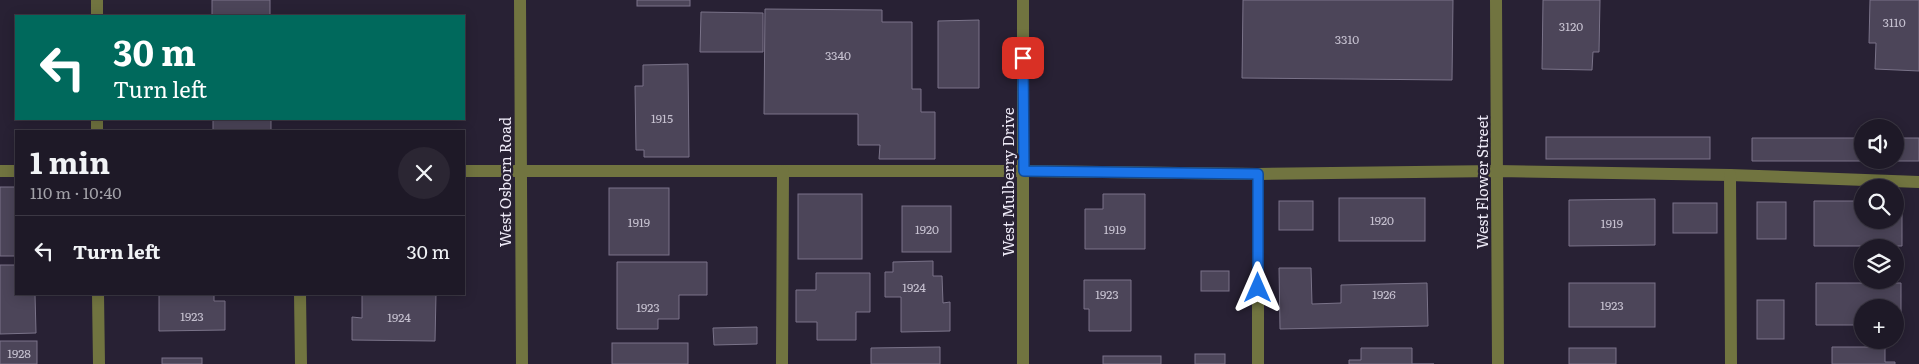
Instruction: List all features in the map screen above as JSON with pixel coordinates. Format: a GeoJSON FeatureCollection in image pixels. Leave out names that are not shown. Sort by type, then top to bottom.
{"type":"FeatureCollection","features":[{"type":"Feature","properties":{"kind":"street"},"geometry":{"type":"LineString","coordinates":[[96,0],[97,15]]}},
{"type":"Feature","properties":{"kind":"street","name":"West Osborn Road"},"geometry":{"type":"LineString","coordinates":[[520,0],[522,364]]}},
{"type":"Feature","properties":{"kind":"street","name":"West Mulberry Drive"},"geometry":{"type":"LineString","coordinates":[[1023,0],[1023,364]]}},
{"type":"Feature","properties":{"kind":"street","name":"West Flower Street"},"geometry":{"type":"LineString","coordinates":[[1496,0],[1498,364]]}},
{"type":"Feature","properties":{"kind":"street"},"geometry":{"type":"LineString","coordinates":[[465,171],[1024,171],[1258,174],[1497,170],[1730,175],[1919,182]]}},
{"type":"Feature","properties":{"kind":"street"},"geometry":{"type":"LineString","coordinates":[[0,171],[15,171]]}},
{"type":"Feature","properties":{"kind":"street"},"geometry":{"type":"LineString","coordinates":[[782,364],[783,171]]}},
{"type":"Feature","properties":{"kind":"street"},"geometry":{"type":"LineString","coordinates":[[1258,174],[1258,364]]}},
{"type":"Feature","properties":{"kind":"street"},"geometry":{"type":"LineString","coordinates":[[1730,175],[1731,364]]}},
{"type":"Feature","properties":{"kind":"street"},"geometry":{"type":"LineString","coordinates":[[98,295],[98,364]]}},
{"type":"Feature","properties":{"kind":"street"},"geometry":{"type":"LineString","coordinates":[[300,295],[301,364]]}},
{"type":"Feature","properties":{"kind":"building"},"geometry":{"type":"Polygon","coordinates":[[[212,0],[270,0],[270,15],[212,15],[212,0]]]}},
{"type":"Feature","properties":{"kind":"building"},"geometry":{"type":"Polygon","coordinates":[[[637,0],[690,0],[690,6],[637,6],[637,0]]]}},
{"type":"Feature","properties":{"kind":"building"},"geometry":{"type":"Polygon","coordinates":[[[1243,0],[1453,0],[1452,80],[1242,78],[1243,0]]]}},
{"type":"Feature","properties":{"kind":"building"},"geometry":{"type":"Polygon","coordinates":[[[1543,0],[1600,0],[1599,52],[1593,52],[1592,70],[1542,69],[1543,0]]]}},
{"type":"Feature","properties":{"kind":"building"},"geometry":{"type":"Polygon","coordinates":[[[1870,0],[1919,0],[1919,71],[1875,69],[1876,43],[1869,43],[1870,0]]]}},
{"type":"Feature","properties":{"kind":"building"},"geometry":{"type":"Polygon","coordinates":[[[765,9],[882,10],[882,22],[912,22],[912,89],[921,89],[921,112],[935,112],[935,159],[879,159],[880,145],[858,145],[858,114],[764,114],[765,9]]]}},
{"type":"Feature","properties":{"kind":"building"},"geometry":{"type":"Polygon","coordinates":[[[701,12],[763,13],[763,52],[700,52],[701,12]]]}},
{"type":"Feature","properties":{"kind":"building"},"geometry":{"type":"Polygon","coordinates":[[[979,20],[979,88],[938,88],[938,21],[979,20]]]}},
{"type":"Feature","properties":{"kind":"building"},"geometry":{"type":"Polygon","coordinates":[[[688,64],[689,157],[644,157],[644,150],[636,150],[635,86],[643,86],[643,65],[688,64]]]}},
{"type":"Feature","properties":{"kind":"building"},"geometry":{"type":"Polygon","coordinates":[[[213,120],[271,120],[271,130],[213,130],[213,120]]]}},
{"type":"Feature","properties":{"kind":"building"},"geometry":{"type":"Polygon","coordinates":[[[1546,137],[1710,137],[1710,159],[1546,159],[1546,137]]]}},
{"type":"Feature","properties":{"kind":"building"},"geometry":{"type":"Polygon","coordinates":[[[1752,138],[1854,138],[1854,161],[1752,161],[1752,138]]]}},
{"type":"Feature","properties":{"kind":"building"},"geometry":{"type":"Polygon","coordinates":[[[1904,138],[1919,138],[1919,161],[1904,161],[1904,138]]]}},
{"type":"Feature","properties":{"kind":"building"},"geometry":{"type":"Polygon","coordinates":[[[0,187],[15,187],[15,256],[0,256],[0,187]]]}},
{"type":"Feature","properties":{"kind":"building"},"geometry":{"type":"Polygon","coordinates":[[[609,188],[669,188],[669,255],[609,255],[609,188]]]}},
{"type":"Feature","properties":{"kind":"building"},"geometry":{"type":"Polygon","coordinates":[[[798,194],[862,194],[862,259],[798,259],[798,194]]]}},
{"type":"Feature","properties":{"kind":"building"},"geometry":{"type":"Polygon","coordinates":[[[1103,194],[1145,194],[1145,249],[1085,249],[1085,209],[1103,209],[1103,194]]]}},
{"type":"Feature","properties":{"kind":"building"},"geometry":{"type":"Polygon","coordinates":[[[1339,198],[1425,198],[1425,241],[1339,241],[1339,198]]]}},
{"type":"Feature","properties":{"kind":"building"},"geometry":{"type":"Polygon","coordinates":[[[1655,199],[1655,245],[1569,246],[1569,200],[1655,199]]]}},
{"type":"Feature","properties":{"kind":"building"},"geometry":{"type":"Polygon","coordinates":[[[1279,201],[1313,201],[1313,230],[1279,230],[1279,201]]]}},
{"type":"Feature","properties":{"kind":"building"},"geometry":{"type":"Polygon","coordinates":[[[1814,201],[1854,201],[1854,229],[1902,229],[1902,239],[1854,239],[1854,246],[1814,246],[1814,201]]]}},
{"type":"Feature","properties":{"kind":"building"},"geometry":{"type":"Polygon","coordinates":[[[1757,202],[1786,202],[1786,239],[1757,239],[1757,202]]]}},
{"type":"Feature","properties":{"kind":"building"},"geometry":{"type":"Polygon","coordinates":[[[1673,203],[1717,203],[1717,233],[1673,233],[1673,203]]]}},
{"type":"Feature","properties":{"kind":"building"},"geometry":{"type":"Polygon","coordinates":[[[902,206],[951,206],[951,252],[902,252],[902,206]]]}},
{"type":"Feature","properties":{"kind":"building"},"geometry":{"type":"Polygon","coordinates":[[[933,261],[933,276],[942,276],[943,303],[950,302],[950,331],[901,332],[901,297],[885,297],[885,272],[893,272],[893,262],[933,261]]]}},
{"type":"Feature","properties":{"kind":"building"},"geometry":{"type":"Polygon","coordinates":[[[617,262],[707,262],[707,295],[679,295],[679,319],[658,319],[658,329],[617,329],[617,262]]]}},
{"type":"Feature","properties":{"kind":"building"},"geometry":{"type":"Polygon","coordinates":[[[0,265],[15,265],[15,295],[35,295],[36,333],[0,334],[0,265]]]}},
{"type":"Feature","properties":{"kind":"building"},"geometry":{"type":"Polygon","coordinates":[[[1279,268],[1311,268],[1312,304],[1341,303],[1341,285],[1427,283],[1428,326],[1280,329],[1279,268]]]}},
{"type":"Feature","properties":{"kind":"building"},"geometry":{"type":"Polygon","coordinates":[[[1201,271],[1229,271],[1229,291],[1201,291],[1201,271]]]}},
{"type":"Feature","properties":{"kind":"building"},"geometry":{"type":"Polygon","coordinates":[[[816,273],[870,273],[870,312],[856,312],[856,340],[817,340],[817,322],[796,322],[796,290],[816,290],[816,273]]]}},
{"type":"Feature","properties":{"kind":"building"},"geometry":{"type":"Polygon","coordinates":[[[1084,280],[1131,280],[1131,331],[1089,331],[1089,309],[1084,309],[1084,280]]]}},
{"type":"Feature","properties":{"kind":"building"},"geometry":{"type":"Polygon","coordinates":[[[1569,283],[1655,283],[1655,327],[1569,327],[1569,283]]]}},
{"type":"Feature","properties":{"kind":"building"},"geometry":{"type":"Polygon","coordinates":[[[1816,283],[1854,283],[1854,289],[1901,289],[1901,299],[1854,299],[1854,325],[1816,325],[1816,283]]]}},
{"type":"Feature","properties":{"kind":"building"},"geometry":{"type":"Polygon","coordinates":[[[159,295],[214,295],[214,301],[225,301],[225,330],[159,331],[159,295]]]}},
{"type":"Feature","properties":{"kind":"building"},"geometry":{"type":"Polygon","coordinates":[[[362,295],[436,295],[435,341],[352,340],[352,317],[362,318],[362,295]]]}},
{"type":"Feature","properties":{"kind":"building"},"geometry":{"type":"Polygon","coordinates":[[[1757,300],[1784,300],[1784,339],[1757,339],[1757,300]]]}},
{"type":"Feature","properties":{"kind":"building"},"geometry":{"type":"Polygon","coordinates":[[[757,327],[757,344],[714,345],[713,328],[757,327]]]}},
{"type":"Feature","properties":{"kind":"building"},"geometry":{"type":"Polygon","coordinates":[[[0,341],[37,341],[37,364],[0,364],[0,341]]]}},
{"type":"Feature","properties":{"kind":"building"},"geometry":{"type":"Polygon","coordinates":[[[612,343],[688,343],[688,364],[612,364],[612,343]]]}},
{"type":"Feature","properties":{"kind":"building"},"geometry":{"type":"Polygon","coordinates":[[[940,347],[940,364],[871,364],[871,348],[940,347]]]}},
{"type":"Feature","properties":{"kind":"building"},"geometry":{"type":"Polygon","coordinates":[[[1832,347],[1885,349],[1885,362],[1895,362],[1895,364],[1832,364],[1832,347]]]}},
{"type":"Feature","properties":{"kind":"building"},"geometry":{"type":"Polygon","coordinates":[[[1361,348],[1412,348],[1412,364],[1349,364],[1349,360],[1361,360],[1361,348]]]}},
{"type":"Feature","properties":{"kind":"building"},"geometry":{"type":"Polygon","coordinates":[[[1569,348],[1616,348],[1616,364],[1569,364],[1569,348]]]}},
{"type":"Feature","properties":{"kind":"building"},"geometry":{"type":"Polygon","coordinates":[[[1195,354],[1225,354],[1225,364],[1195,364],[1195,354]]]}},
{"type":"Feature","properties":{"kind":"building"},"geometry":{"type":"Polygon","coordinates":[[[1103,356],[1161,356],[1161,364],[1103,364],[1103,356]]]}},
{"type":"Feature","properties":{"kind":"building"},"geometry":{"type":"Polygon","coordinates":[[[162,358],[202,358],[202,364],[162,364],[162,358]]]}},
{"type":"Feature","properties":{"kind":"route"},"geometry":{"type":"LineString","coordinates":[[1023,58],[1024,171],[1258,174],[1258,288]]}}]}
